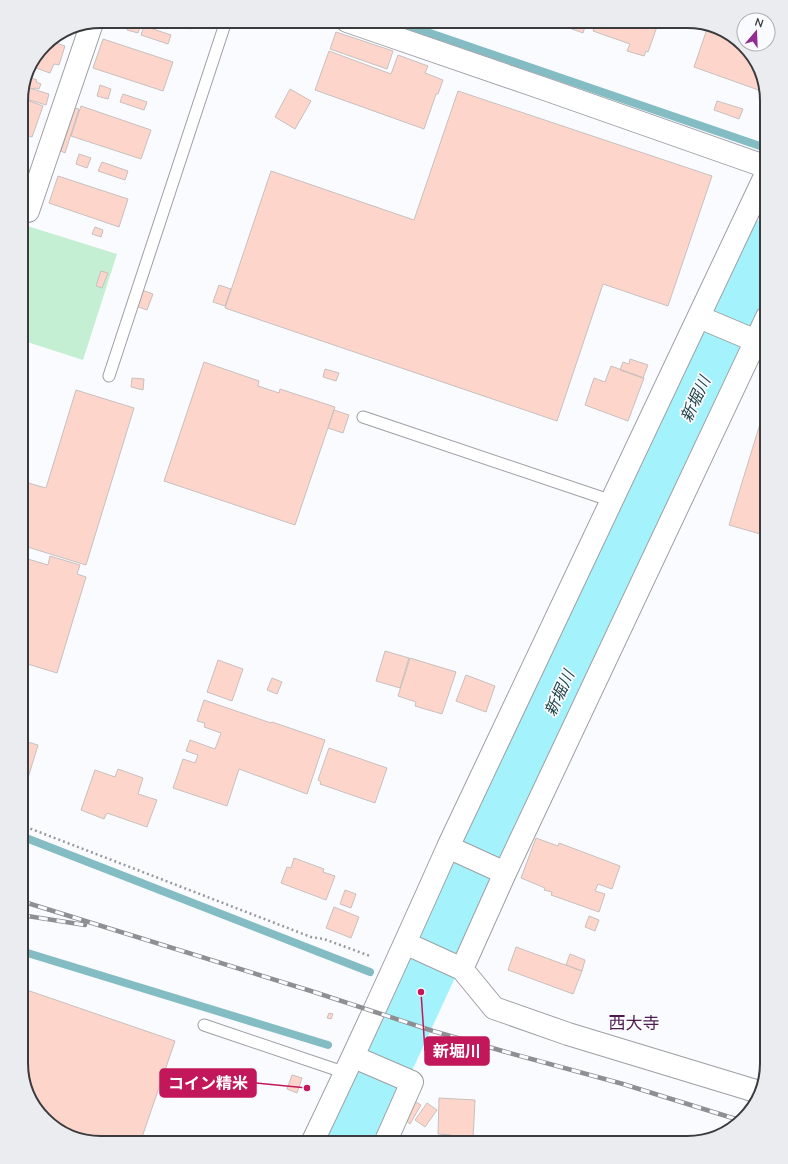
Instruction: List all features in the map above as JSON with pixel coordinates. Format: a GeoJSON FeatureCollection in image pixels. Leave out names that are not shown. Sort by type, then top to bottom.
{"type":"FeatureCollection","features":[{"type":"Feature","properties":{"kind":"street"},"geometry":{"type":"LineString","coordinates":[[367,28],[760,165]]}},
{"type":"Feature","properties":{"kind":"street"},"geometry":{"type":"LineString","coordinates":[[28,211],[90,29]]}},
{"type":"Feature","properties":{"kind":"street"},"geometry":{"type":"LineString","coordinates":[[316,1136],[355,1064],[373,1012],[395,965],[411,946],[612,501],[704,319],[760,188]]}},
{"type":"Feature","properties":{"kind":"street"},"geometry":{"type":"LineString","coordinates":[[704,319],[752,339]]}},
{"type":"Feature","properties":{"kind":"street"},"geometry":{"type":"LineString","coordinates":[[459,968],[500,871],[752,339],[760,327]]}},
{"type":"Feature","properties":{"kind":"street"},"geometry":{"type":"LineString","coordinates":[[454,850],[500,871]]}},
{"type":"Feature","properties":{"kind":"street"},"geometry":{"type":"LineString","coordinates":[[411,946],[459,968],[494,1008],[568,1034],[754,1091]]}},
{"type":"Feature","properties":{"kind":"street"},"geometry":{"type":"LineString","coordinates":[[355,1064],[404,1078],[412,1082],[388,1136]]}},
{"type":"Feature","properties":{"kind":"lane"},"geometry":{"type":"LineString","coordinates":[[109,376],[224,28]]}},
{"type":"Feature","properties":{"kind":"lane"},"geometry":{"type":"LineString","coordinates":[[364,417],[612,501]]}},
{"type":"Feature","properties":{"kind":"lane"},"geometry":{"type":"LineString","coordinates":[[204,1025],[355,1064]]}},
{"type":"Feature","properties":{"kind":"path"},"geometry":{"type":"LineString","coordinates":[[28,828],[311,937],[324,939],[395,965]]}},
{"type":"Feature","properties":{"kind":"green space"},"geometry":{"type":"Polygon","coordinates":[[[28,226],[117,254],[83,360],[28,342],[28,226]]]}},
{"type":"Feature","properties":{"kind":"building"},"geometry":{"type":"Polygon","coordinates":[[[128,28],[140,28],[138,33],[127,30],[128,28]]]}},
{"type":"Feature","properties":{"kind":"building"},"geometry":{"type":"Polygon","coordinates":[[[143,28],[150,28],[171,35],[168,44],[141,35],[143,28]]]}},
{"type":"Feature","properties":{"kind":"building"},"geometry":{"type":"Polygon","coordinates":[[[569,28],[585,28],[583,33],[569,28]]]}},
{"type":"Feature","properties":{"kind":"building"},"geometry":{"type":"Polygon","coordinates":[[[594,28],[657,28],[648,52],[646,51],[644,56],[627,51],[630,44],[593,31],[594,28]]]}},
{"type":"Feature","properties":{"kind":"building"},"geometry":{"type":"Polygon","coordinates":[[[706,31],[731,43],[736,47],[736,52],[741,52],[754,73],[758,82],[759,90],[694,67],[706,31]]]}},
{"type":"Feature","properties":{"kind":"building"},"geometry":{"type":"Polygon","coordinates":[[[336,32],[393,51],[387,69],[330,49],[336,32]]]}},
{"type":"Feature","properties":{"kind":"building"},"geometry":{"type":"Polygon","coordinates":[[[103,39],[173,62],[163,91],[93,68],[103,39]]]}},
{"type":"Feature","properties":{"kind":"building"},"geometry":{"type":"Polygon","coordinates":[[[57,43],[65,46],[59,65],[54,64],[50,73],[36,68],[40,61],[49,49],[57,43]]]}},
{"type":"Feature","properties":{"kind":"building"},"geometry":{"type":"Polygon","coordinates":[[[329,51],[391,74],[398,55],[428,66],[425,73],[443,80],[438,94],[436,94],[424,129],[315,90],[329,51]]]}},
{"type":"Feature","properties":{"kind":"building"},"geometry":{"type":"Polygon","coordinates":[[[32,78],[37,80],[36,82],[41,84],[39,89],[29,88],[32,78]]]}},
{"type":"Feature","properties":{"kind":"building"},"geometry":{"type":"Polygon","coordinates":[[[100,85],[111,89],[108,99],[97,96],[100,85]]]}},
{"type":"Feature","properties":{"kind":"building"},"geometry":{"type":"Polygon","coordinates":[[[29,88],[49,94],[46,105],[28,100],[29,88]]]}},
{"type":"Feature","properties":{"kind":"building"},"geometry":{"type":"Polygon","coordinates":[[[290,89],[311,101],[295,129],[275,117],[290,89]]]}},
{"type":"Feature","properties":{"kind":"building"},"geometry":{"type":"Polygon","coordinates":[[[458,91],[712,176],[668,306],[603,284],[557,421],[225,308],[271,171],[414,220],[458,91]]]}},
{"type":"Feature","properties":{"kind":"building"},"geometry":{"type":"Polygon","coordinates":[[[123,94],[147,102],[144,110],[120,102],[123,94]]]}},
{"type":"Feature","properties":{"kind":"building"},"geometry":{"type":"Polygon","coordinates":[[[28,101],[43,106],[32,137],[28,136],[28,101]]]}},
{"type":"Feature","properties":{"kind":"building"},"geometry":{"type":"Polygon","coordinates":[[[717,101],[743,109],[739,119],[714,110],[717,101]]]}},
{"type":"Feature","properties":{"kind":"building"},"geometry":{"type":"Polygon","coordinates":[[[81,106],[151,130],[141,159],[71,136],[81,106]]]}},
{"type":"Feature","properties":{"kind":"building"},"geometry":{"type":"Polygon","coordinates":[[[75,108],[79,109],[65,153],[61,151],[75,108]]]}},
{"type":"Feature","properties":{"kind":"building"},"geometry":{"type":"Polygon","coordinates":[[[79,154],[91,158],[87,168],[76,164],[79,154]]]}},
{"type":"Feature","properties":{"kind":"building"},"geometry":{"type":"Polygon","coordinates":[[[102,162],[128,171],[125,180],[98,171],[102,162]]]}},
{"type":"Feature","properties":{"kind":"building"},"geometry":{"type":"Polygon","coordinates":[[[58,176],[128,199],[119,227],[49,203],[58,176]]]}},
{"type":"Feature","properties":{"kind":"building"},"geometry":{"type":"Polygon","coordinates":[[[95,227],[103,230],[101,237],[92,234],[95,227]]]}},
{"type":"Feature","properties":{"kind":"building"},"geometry":{"type":"Polygon","coordinates":[[[101,271],[108,273],[102,288],[96,286],[101,271]]]}},
{"type":"Feature","properties":{"kind":"building"},"geometry":{"type":"Polygon","coordinates":[[[219,285],[231,289],[225,306],[213,302],[219,285]]]}},
{"type":"Feature","properties":{"kind":"building"},"geometry":{"type":"Polygon","coordinates":[[[139,289],[153,294],[147,310],[133,305],[139,289]]]}},
{"type":"Feature","properties":{"kind":"building"},"geometry":{"type":"Polygon","coordinates":[[[630,359],[648,365],[643,378],[620,370],[623,362],[629,364],[630,359]]]}},
{"type":"Feature","properties":{"kind":"building"},"geometry":{"type":"Polygon","coordinates":[[[204,362],[259,381],[258,386],[279,393],[280,389],[335,407],[295,525],[164,481],[204,362]]]}},
{"type":"Feature","properties":{"kind":"building"},"geometry":{"type":"Polygon","coordinates":[[[611,366],[644,378],[628,421],[585,405],[594,378],[605,382],[611,366]]]}},
{"type":"Feature","properties":{"kind":"building"},"geometry":{"type":"Polygon","coordinates":[[[325,369],[339,373],[336,381],[323,377],[325,369]]]}},
{"type":"Feature","properties":{"kind":"building"},"geometry":{"type":"Polygon","coordinates":[[[132,378],[144,379],[143,390],[131,387],[132,378]]]}},
{"type":"Feature","properties":{"kind":"building"},"geometry":{"type":"Polygon","coordinates":[[[76,390],[134,408],[86,565],[28,547],[28,483],[46,488],[76,390]]]}},
{"type":"Feature","properties":{"kind":"building"},"geometry":{"type":"Polygon","coordinates":[[[334,410],[349,415],[343,433],[328,428],[334,410]]]}},
{"type":"Feature","properties":{"kind":"building"},"geometry":{"type":"Polygon","coordinates":[[[760,424],[760,534],[729,525],[760,424]]]}},
{"type":"Feature","properties":{"kind":"building"},"geometry":{"type":"Polygon","coordinates":[[[50,556],[80,565],[77,574],[86,577],[57,673],[28,664],[28,559],[48,565],[50,556]]]}},
{"type":"Feature","properties":{"kind":"building"},"geometry":{"type":"Polygon","coordinates":[[[385,651],[409,658],[400,688],[376,681],[385,651]]]}},
{"type":"Feature","properties":{"kind":"building"},"geometry":{"type":"Polygon","coordinates":[[[410,658],[456,672],[442,714],[415,706],[416,702],[398,696],[410,658]]]}},
{"type":"Feature","properties":{"kind":"building"},"geometry":{"type":"Polygon","coordinates":[[[218,660],[243,669],[232,701],[207,692],[218,660]]]}},
{"type":"Feature","properties":{"kind":"building"},"geometry":{"type":"Polygon","coordinates":[[[466,675],[495,686],[486,712],[456,701],[466,675]]]}},
{"type":"Feature","properties":{"kind":"building"},"geometry":{"type":"Polygon","coordinates":[[[272,678],[282,682],[277,694],[267,690],[272,678]]]}},
{"type":"Feature","properties":{"kind":"building"},"geometry":{"type":"Polygon","coordinates":[[[204,700],[325,740],[307,794],[239,769],[227,806],[173,788],[183,759],[195,763],[198,755],[186,751],[190,740],[215,749],[221,733],[204,727],[205,723],[197,721],[204,700]]]}},
{"type":"Feature","properties":{"kind":"building"},"geometry":{"type":"Polygon","coordinates":[[[28,742],[38,745],[28,778],[28,742]]]}},
{"type":"Feature","properties":{"kind":"building"},"geometry":{"type":"Polygon","coordinates":[[[329,748],[387,768],[375,803],[320,784],[321,782],[318,780],[329,748]]]}},
{"type":"Feature","properties":{"kind":"building"},"geometry":{"type":"Polygon","coordinates":[[[118,769],[143,778],[138,794],[157,800],[147,827],[107,813],[104,819],[81,810],[95,770],[115,777],[118,769]]]}},
{"type":"Feature","properties":{"kind":"building"},"geometry":{"type":"Polygon","coordinates":[[[536,838],[558,846],[559,843],[620,866],[612,889],[598,884],[595,891],[605,894],[599,912],[551,895],[552,892],[544,890],[545,888],[521,878],[536,838]]]}},
{"type":"Feature","properties":{"kind":"building"},"geometry":{"type":"Polygon","coordinates":[[[294,858],[324,869],[323,872],[335,876],[326,900],[281,883],[287,867],[291,868],[294,858]]]}},
{"type":"Feature","properties":{"kind":"building"},"geometry":{"type":"Polygon","coordinates":[[[345,890],[356,894],[351,908],[340,904],[345,890]]]}},
{"type":"Feature","properties":{"kind":"building"},"geometry":{"type":"Polygon","coordinates":[[[334,907],[359,917],[351,938],[326,928],[334,907]]]}},
{"type":"Feature","properties":{"kind":"building"},"geometry":{"type":"Polygon","coordinates":[[[589,916],[599,920],[595,931],[585,927],[589,916]]]}},
{"type":"Feature","properties":{"kind":"building"},"geometry":{"type":"Polygon","coordinates":[[[516,947],[582,971],[573,994],[508,970],[516,947]]]}},
{"type":"Feature","properties":{"kind":"building"},"geometry":{"type":"Polygon","coordinates":[[[570,954],[585,960],[582,971],[566,965],[570,954]]]}},
{"type":"Feature","properties":{"kind":"building"},"geometry":{"type":"Polygon","coordinates":[[[28,990],[175,1041],[142,1136],[96,1136],[82,1134],[65,1126],[49,1115],[38,1099],[30,1082],[28,1063],[28,990]]]}},
{"type":"Feature","properties":{"kind":"building"},"geometry":{"type":"Polygon","coordinates":[[[329,1013],[333,1014],[331,1019],[327,1018],[329,1013]]]}},
{"type":"Feature","properties":{"kind":"building"},"geometry":{"type":"Polygon","coordinates":[[[292,1075],[302,1078],[297,1093],[287,1089],[292,1075]]]}},
{"type":"Feature","properties":{"kind":"building"},"geometry":{"type":"Polygon","coordinates":[[[439,1098],[475,1100],[473,1136],[451,1136],[438,1134],[439,1098]]]}},
{"type":"Feature","properties":{"kind":"building"},"geometry":{"type":"Polygon","coordinates":[[[414,1101],[421,1105],[410,1124],[403,1118],[414,1101]]]}},
{"type":"Feature","properties":{"kind":"building"},"geometry":{"type":"Polygon","coordinates":[[[427,1103],[437,1110],[425,1127],[415,1120],[427,1103]]]}},
{"type":"Feature","properties":{"kind":"waterway"},"geometry":{"type":"LineString","coordinates":[[415,28],[760,146]]}},
{"type":"Feature","properties":{"kind":"waterway","name":"新堀川"},"geometry":{"type":"LineString","coordinates":[[354,1136],[760,259]]}},
{"type":"Feature","properties":{"kind":"waterway"},"geometry":{"type":"LineString","coordinates":[[28,839],[370,972]]}},
{"type":"Feature","properties":{"kind":"waterway"},"geometry":{"type":"LineString","coordinates":[[28,953],[328,1045]]}},
{"type":"Feature","properties":{"kind":"waterway"},"geometry":{"type":"LineString","coordinates":[[405,986],[421,992]]}},
{"type":"Feature","properties":{"kind":"railway"},"geometry":{"type":"LineString","coordinates":[[28,903],[311,991],[433,1031],[623,1084],[734,1119]]}},
{"type":"Feature","properties":{"kind":"railway"},"geometry":{"type":"LineString","coordinates":[[28,916],[85,925]]}},
{"type":"Feature","properties":{"kind":"place","name":"新堀川"},"geometry":{"type":"Point","coordinates":[421,992]}},
{"type":"Feature","properties":{"kind":"place","name":"コイン精米"},"geometry":{"type":"Point","coordinates":[307,1088]}},
{"type":"Feature","properties":{"kind":"district","name":"西大寺"},"geometry":{"type":"Point","coordinates":[634,1022]}}]}
